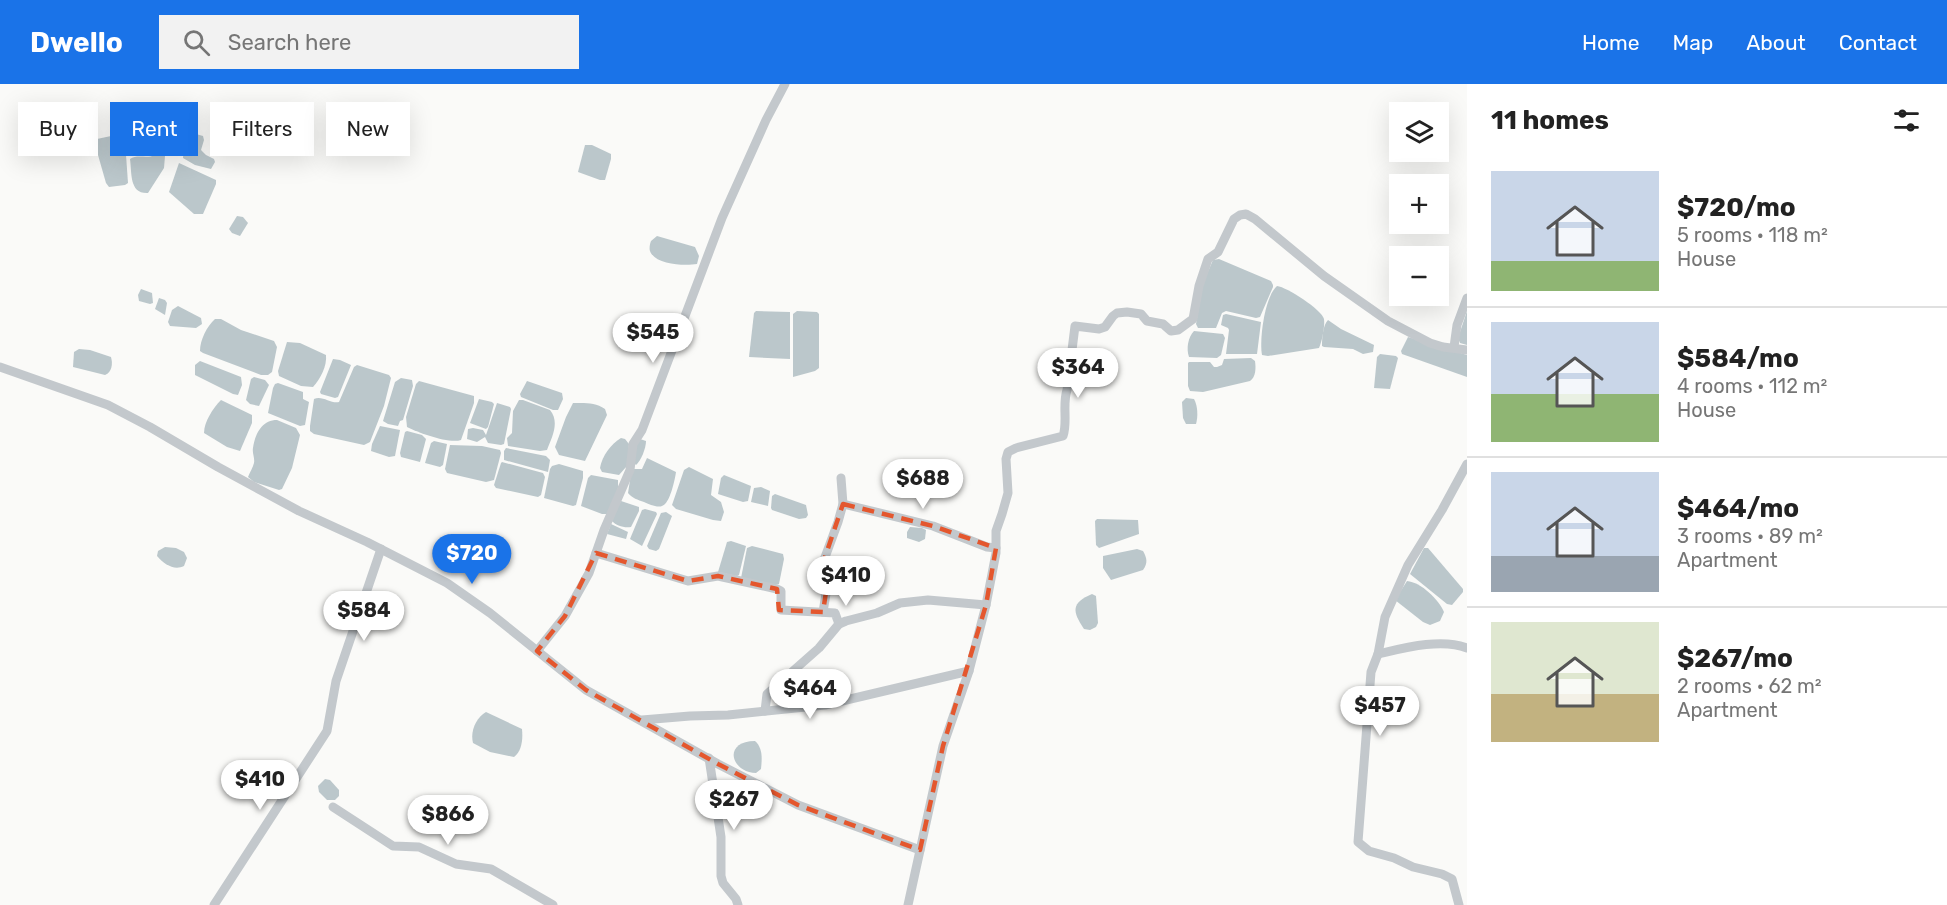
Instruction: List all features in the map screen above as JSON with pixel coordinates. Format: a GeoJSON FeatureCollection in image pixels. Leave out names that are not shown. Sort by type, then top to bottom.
{"type":"FeatureCollection","features":[{"type":"Feature","properties":{"kind":"street"},"geometry":{"type":"LineString","coordinates":[[537,651],[565,616],[589,573],[630,470],[633,444],[642,430],[722,218],[766,120],[785,84]]}},
{"type":"Feature","properties":{"kind":"street"},"geometry":{"type":"LineString","coordinates":[[908,905],[943,746],[969,671],[992,578],[996,531],[1008,493],[1006,459],[1008,452],[1063,436],[1065,431],[1064,400],[1075,326],[1099,329],[1105,327],[1113,316],[1127,312],[1141,314],[1147,321],[1163,324],[1171,331],[1188,324],[1193,320],[1199,286],[1208,259],[1218,252],[1234,219],[1246,214],[1324,276],[1388,321],[1430,342],[1467,350]]}},
{"type":"Feature","properties":{"kind":"street"},"geometry":{"type":"LineString","coordinates":[[1454,347],[1457,325],[1467,298]]}},
{"type":"Feature","properties":{"kind":"street"},"geometry":{"type":"LineString","coordinates":[[0,367],[108,405],[299,511],[447,583],[490,613],[586,690],[798,805],[920,850]]}},
{"type":"Feature","properties":{"kind":"street"},"geometry":{"type":"LineString","coordinates":[[1460,905],[1452,879],[1369,851],[1358,843],[1371,672],[1378,654],[1385,617],[1408,565],[1467,464]]}},
{"type":"Feature","properties":{"kind":"street"},"geometry":{"type":"LineString","coordinates":[[823,612],[830,569],[824,560],[843,504],[841,478]]}},
{"type":"Feature","properties":{"kind":"street"},"geometry":{"type":"LineString","coordinates":[[843,504],[933,526],[996,548]]}},
{"type":"Feature","properties":{"kind":"street"},"geometry":{"type":"LineString","coordinates":[[214,905],[327,731],[336,681],[381,549]]}},
{"type":"Feature","properties":{"kind":"street"},"geometry":{"type":"LineString","coordinates":[[596,553],[688,581],[718,576],[777,589],[781,591],[781,610],[834,613],[839,624]]}},
{"type":"Feature","properties":{"kind":"street"},"geometry":{"type":"LineString","coordinates":[[765,711],[767,694],[819,648],[839,624],[877,613],[900,603],[928,600],[986,605]]}},
{"type":"Feature","properties":{"kind":"street"},"geometry":{"type":"LineString","coordinates":[[1378,654],[1420,645],[1437,644],[1467,648]]}},
{"type":"Feature","properties":{"kind":"street"},"geometry":{"type":"LineString","coordinates":[[642,720],[825,705],[969,671]]}},
{"type":"Feature","properties":{"kind":"street"},"geometry":{"type":"LineString","coordinates":[[709,758],[721,837],[721,876],[723,884],[736,899],[738,905]]}},
{"type":"Feature","properties":{"kind":"street"},"geometry":{"type":"LineString","coordinates":[[333,807],[393,846],[419,847],[456,864],[491,869],[553,905]]}},
{"type":"Feature","properties":{"kind":"highlighted area"},"geometry":{"type":"Polygon","coordinates":[[[843,504],[933,526],[996,548],[986,605],[943,746],[920,850],[798,805],[718,764],[586,690],[537,651],[565,616],[596,553],[688,581],[718,576],[777,589],[779,610],[823,612],[830,565],[824,560],[843,504]]]}},
{"type":"Feature","properties":{"kind":"shaded area"},"geometry":{"type":"Polygon","coordinates":[[[198,135],[203,136],[204,140],[201,150],[215,162],[211,169],[195,165],[183,156],[198,156],[198,135]]]}},
{"type":"Feature","properties":{"kind":"shaded area"},"geometry":{"type":"Polygon","coordinates":[[[110,136],[110,156],[126,156],[128,183],[125,185],[109,187],[106,183],[98,154],[98,139],[110,136]]]}},
{"type":"Feature","properties":{"kind":"shaded area"},"geometry":{"type":"Polygon","coordinates":[[[585,145],[592,145],[611,154],[605,180],[578,172],[585,145]]]}},
{"type":"Feature","properties":{"kind":"shaded area"},"geometry":{"type":"Polygon","coordinates":[[[165,156],[164,168],[148,193],[137,190],[134,186],[130,159],[165,156]]]}},
{"type":"Feature","properties":{"kind":"shaded area"},"geometry":{"type":"Polygon","coordinates":[[[179,163],[216,180],[203,214],[194,214],[169,192],[179,163]]]}},
{"type":"Feature","properties":{"kind":"shaded area"},"geometry":{"type":"Polygon","coordinates":[[[237,216],[243,217],[248,223],[240,236],[229,229],[237,216]]]}},
{"type":"Feature","properties":{"kind":"shaded area"},"geometry":{"type":"Polygon","coordinates":[[[657,236],[695,247],[699,256],[697,264],[664,262],[653,256],[650,251],[651,241],[657,236]]]}},
{"type":"Feature","properties":{"kind":"shaded area"},"geometry":{"type":"Polygon","coordinates":[[[1219,259],[1271,281],[1273,287],[1260,317],[1226,311],[1222,313],[1216,328],[1198,328],[1196,324],[1203,283],[1213,260],[1219,259]]]}},
{"type":"Feature","properties":{"kind":"shaded area"},"geometry":{"type":"Polygon","coordinates":[[[1277,286],[1304,300],[1322,315],[1324,326],[1319,348],[1262,355],[1261,339],[1266,308],[1277,286]]]}},
{"type":"Feature","properties":{"kind":"shaded area"},"geometry":{"type":"Polygon","coordinates":[[[141,289],[152,293],[153,303],[139,301],[138,295],[141,289]]]}},
{"type":"Feature","properties":{"kind":"shaded area"},"geometry":{"type":"Polygon","coordinates":[[[159,298],[167,303],[165,315],[155,309],[159,298]]]}},
{"type":"Feature","properties":{"kind":"shaded area"},"geometry":{"type":"Polygon","coordinates":[[[178,306],[201,318],[202,324],[196,328],[170,326],[168,322],[172,310],[178,306]]]}},
{"type":"Feature","properties":{"kind":"shaded area"},"geometry":{"type":"Polygon","coordinates":[[[756,311],[790,312],[790,359],[749,357],[756,311]]]}},
{"type":"Feature","properties":{"kind":"shaded area"},"geometry":{"type":"Polygon","coordinates":[[[797,311],[819,314],[819,368],[793,377],[793,314],[797,311]]]}},
{"type":"Feature","properties":{"kind":"shaded area"},"geometry":{"type":"Polygon","coordinates":[[[1467,311],[1467,345],[1460,343],[1458,338],[1467,311]]]}},
{"type":"Feature","properties":{"kind":"shaded area"},"geometry":{"type":"Polygon","coordinates":[[[1223,315],[1261,322],[1257,354],[1226,354],[1229,330],[1221,325],[1223,315]]]}},
{"type":"Feature","properties":{"kind":"shaded area"},"geometry":{"type":"Polygon","coordinates":[[[215,319],[221,319],[241,330],[274,341],[277,347],[272,372],[268,375],[261,375],[200,351],[204,334],[215,319]]]}},
{"type":"Feature","properties":{"kind":"shaded area"},"geometry":{"type":"Polygon","coordinates":[[[1328,320],[1374,345],[1373,352],[1363,354],[1353,349],[1322,346],[1324,328],[1328,320]]]}},
{"type":"Feature","properties":{"kind":"shaded area"},"geometry":{"type":"Polygon","coordinates":[[[1194,331],[1223,334],[1225,338],[1221,355],[1217,358],[1189,357],[1188,343],[1194,331]]]}},
{"type":"Feature","properties":{"kind":"shaded area"},"geometry":{"type":"Polygon","coordinates":[[[1408,337],[1467,355],[1467,377],[1402,354],[1401,351],[1408,337]]]}},
{"type":"Feature","properties":{"kind":"shaded area"},"geometry":{"type":"Polygon","coordinates":[[[287,342],[300,343],[326,355],[323,372],[313,387],[301,386],[279,376],[278,371],[287,342]]]}},
{"type":"Feature","properties":{"kind":"shaded area"},"geometry":{"type":"Polygon","coordinates":[[[79,349],[111,357],[111,370],[105,375],[73,367],[74,352],[79,349]]]}},
{"type":"Feature","properties":{"kind":"shaded area"},"geometry":{"type":"Polygon","coordinates":[[[1380,354],[1398,358],[1390,389],[1374,388],[1377,357],[1380,354]]]}},
{"type":"Feature","properties":{"kind":"shaded area"},"geometry":{"type":"Polygon","coordinates":[[[1251,358],[1255,361],[1255,369],[1250,381],[1203,392],[1190,391],[1188,386],[1189,362],[1210,362],[1217,367],[1222,365],[1224,359],[1251,358]]]}},
{"type":"Feature","properties":{"kind":"shaded area"},"geometry":{"type":"Polygon","coordinates":[[[333,359],[351,365],[338,397],[335,398],[320,392],[333,359]]]}},
{"type":"Feature","properties":{"kind":"shaded area"},"geometry":{"type":"Polygon","coordinates":[[[200,361],[241,377],[242,385],[238,395],[195,375],[195,365],[200,361]]]}},
{"type":"Feature","properties":{"kind":"shaded area"},"geometry":{"type":"Polygon","coordinates":[[[357,365],[389,375],[391,378],[384,406],[370,442],[364,445],[314,434],[310,431],[310,426],[314,399],[339,402],[354,367],[357,365]]]}},
{"type":"Feature","properties":{"kind":"shaded area"},"geometry":{"type":"Polygon","coordinates":[[[254,377],[265,380],[269,385],[259,406],[250,404],[246,400],[251,379],[254,377]]]}},
{"type":"Feature","properties":{"kind":"shaded area"},"geometry":{"type":"Polygon","coordinates":[[[401,378],[412,380],[413,386],[403,420],[398,426],[383,421],[395,382],[401,378]]]}},
{"type":"Feature","properties":{"kind":"shaded area"},"geometry":{"type":"Polygon","coordinates":[[[419,381],[474,396],[474,403],[461,440],[442,439],[407,427],[406,417],[416,384],[419,381]]]}},
{"type":"Feature","properties":{"kind":"shaded area"},"geometry":{"type":"Polygon","coordinates":[[[527,381],[562,393],[563,399],[558,410],[521,397],[520,394],[527,381]]]}},
{"type":"Feature","properties":{"kind":"shaded area"},"geometry":{"type":"Polygon","coordinates":[[[278,383],[303,392],[303,399],[309,402],[305,425],[300,426],[268,413],[273,388],[278,383]]]}},
{"type":"Feature","properties":{"kind":"shaded area"},"geometry":{"type":"Polygon","coordinates":[[[1186,398],[1194,399],[1197,412],[1196,424],[1186,424],[1183,418],[1182,402],[1186,398]]]}},
{"type":"Feature","properties":{"kind":"shaded area"},"geometry":{"type":"Polygon","coordinates":[[[479,399],[494,404],[486,429],[470,423],[479,399]]]}},
{"type":"Feature","properties":{"kind":"shaded area"},"geometry":{"type":"Polygon","coordinates":[[[221,400],[252,415],[252,423],[240,451],[227,447],[204,433],[210,415],[221,400]]]}},
{"type":"Feature","properties":{"kind":"shaded area"},"geometry":{"type":"Polygon","coordinates":[[[519,400],[550,410],[553,415],[555,425],[547,450],[508,446],[507,438],[512,433],[513,411],[519,400]]]}},
{"type":"Feature","properties":{"kind":"shaded area"},"geometry":{"type":"Polygon","coordinates":[[[497,403],[511,409],[504,444],[488,443],[485,437],[477,442],[467,439],[468,429],[483,430],[486,435],[497,403]]]}},
{"type":"Feature","properties":{"kind":"shaded area"},"geometry":{"type":"Polygon","coordinates":[[[573,403],[597,405],[605,409],[607,415],[585,461],[559,455],[555,447],[573,403]]]}},
{"type":"Feature","properties":{"kind":"shaded area"},"geometry":{"type":"Polygon","coordinates":[[[277,420],[296,428],[300,435],[292,468],[282,489],[279,490],[254,482],[248,477],[254,463],[255,438],[263,425],[277,420]]]}},
{"type":"Feature","properties":{"kind":"shaded area"},"geometry":{"type":"Polygon","coordinates":[[[380,426],[400,430],[395,456],[389,457],[371,451],[380,426]]]}},
{"type":"Feature","properties":{"kind":"shaded area"},"geometry":{"type":"Polygon","coordinates":[[[407,431],[422,435],[426,439],[420,462],[401,457],[400,453],[407,431]]]}},
{"type":"Feature","properties":{"kind":"shaded area"},"geometry":{"type":"Polygon","coordinates":[[[621,438],[629,444],[627,466],[619,475],[602,472],[600,468],[605,455],[610,447],[621,438]]]}},
{"type":"Feature","properties":{"kind":"shaded area"},"geometry":{"type":"Polygon","coordinates":[[[640,439],[646,441],[646,444],[636,465],[634,463],[635,447],[640,439]]]}},
{"type":"Feature","properties":{"kind":"shaded area"},"geometry":{"type":"Polygon","coordinates":[[[434,441],[447,444],[443,465],[440,467],[425,463],[431,443],[434,441]]]}},
{"type":"Feature","properties":{"kind":"shaded area"},"geometry":{"type":"Polygon","coordinates":[[[450,445],[482,446],[500,450],[494,480],[486,482],[447,473],[445,469],[450,445]]]}},
{"type":"Feature","properties":{"kind":"shaded area"},"geometry":{"type":"Polygon","coordinates":[[[506,448],[546,456],[550,460],[548,472],[504,460],[506,448]]]}},
{"type":"Feature","properties":{"kind":"shaded area"},"geometry":{"type":"Polygon","coordinates":[[[647,458],[676,472],[670,496],[662,506],[655,506],[633,498],[628,493],[631,474],[634,469],[642,469],[647,458]]]}},
{"type":"Feature","properties":{"kind":"shaded area"},"geometry":{"type":"Polygon","coordinates":[[[502,462],[543,473],[545,477],[541,495],[538,497],[496,488],[494,485],[502,462]]]}},
{"type":"Feature","properties":{"kind":"shaded area"},"geometry":{"type":"Polygon","coordinates":[[[559,464],[583,471],[576,505],[544,498],[550,469],[559,464]]]}},
{"type":"Feature","properties":{"kind":"shaded area"},"geometry":{"type":"Polygon","coordinates":[[[689,467],[713,479],[711,495],[721,502],[724,512],[721,521],[676,509],[672,505],[684,470],[689,467]]]}},
{"type":"Feature","properties":{"kind":"shaded area"},"geometry":{"type":"Polygon","coordinates":[[[591,475],[618,480],[618,488],[608,514],[581,506],[588,478],[591,475]]]}},
{"type":"Feature","properties":{"kind":"shaded area"},"geometry":{"type":"Polygon","coordinates":[[[724,475],[751,486],[748,501],[743,502],[718,494],[721,478],[724,475]]]}},
{"type":"Feature","properties":{"kind":"shaded area"},"geometry":{"type":"Polygon","coordinates":[[[761,487],[770,491],[768,506],[751,502],[754,488],[761,487]]]}},
{"type":"Feature","properties":{"kind":"shaded area"},"geometry":{"type":"Polygon","coordinates":[[[775,494],[806,505],[808,515],[806,518],[799,519],[772,510],[772,496],[775,494]]]}},
{"type":"Feature","properties":{"kind":"shaded area"},"geometry":{"type":"Polygon","coordinates":[[[621,501],[639,507],[631,527],[620,526],[611,520],[621,501]]]}},
{"type":"Feature","properties":{"kind":"shaded area"},"geometry":{"type":"Polygon","coordinates":[[[642,510],[657,514],[642,546],[630,539],[642,510]]]}},
{"type":"Feature","properties":{"kind":"shaded area"},"geometry":{"type":"Polygon","coordinates":[[[666,512],[672,516],[659,549],[656,551],[649,549],[647,546],[661,513],[666,512]]]}},
{"type":"Feature","properties":{"kind":"shaded area"},"geometry":{"type":"Polygon","coordinates":[[[1097,519],[1138,520],[1139,534],[1099,548],[1096,545],[1095,521],[1097,519]]]}},
{"type":"Feature","properties":{"kind":"shaded area"},"geometry":{"type":"Polygon","coordinates":[[[611,524],[628,532],[626,539],[607,534],[611,524]]]}},
{"type":"Feature","properties":{"kind":"shaded area"},"geometry":{"type":"Polygon","coordinates":[[[910,527],[926,530],[925,539],[919,542],[907,538],[910,527]]]}},
{"type":"Feature","properties":{"kind":"shaded area"},"geometry":{"type":"Polygon","coordinates":[[[731,541],[746,546],[737,576],[718,572],[727,542],[731,541]]]}},
{"type":"Feature","properties":{"kind":"shaded area"},"geometry":{"type":"Polygon","coordinates":[[[752,546],[783,554],[779,584],[741,578],[747,548],[752,546]]]}},
{"type":"Feature","properties":{"kind":"shaded area"},"geometry":{"type":"Polygon","coordinates":[[[165,547],[176,548],[184,552],[187,558],[184,566],[173,567],[157,556],[158,551],[165,547]]]}},
{"type":"Feature","properties":{"kind":"shaded area"},"geometry":{"type":"Polygon","coordinates":[[[1424,548],[1428,548],[1463,589],[1452,605],[1447,604],[1410,574],[1424,548]]]}},
{"type":"Feature","properties":{"kind":"shaded area"},"geometry":{"type":"Polygon","coordinates":[[[1137,549],[1143,551],[1146,558],[1143,570],[1111,580],[1103,568],[1103,556],[1137,549]]]}},
{"type":"Feature","properties":{"kind":"shaded area"},"geometry":{"type":"Polygon","coordinates":[[[1407,581],[1424,588],[1438,602],[1444,612],[1440,621],[1430,625],[1423,622],[1395,600],[1407,581]]]}},
{"type":"Feature","properties":{"kind":"shaded area"},"geometry":{"type":"Polygon","coordinates":[[[1092,594],[1096,596],[1098,623],[1090,630],[1084,629],[1077,617],[1076,608],[1080,601],[1092,594]]]}},
{"type":"Feature","properties":{"kind":"shaded area"},"geometry":{"type":"Polygon","coordinates":[[[486,712],[522,729],[519,752],[514,757],[490,752],[473,743],[472,734],[475,725],[486,712]]]}},
{"type":"Feature","properties":{"kind":"shaded area"},"geometry":{"type":"Polygon","coordinates":[[[755,741],[761,750],[762,758],[761,769],[756,773],[740,768],[734,757],[734,751],[738,746],[745,742],[755,741]]]}},
{"type":"Feature","properties":{"kind":"shaded area"},"geometry":{"type":"Polygon","coordinates":[[[249,761],[259,781],[257,786],[249,784],[240,775],[243,767],[249,761]]]}},
{"type":"Feature","properties":{"kind":"shaded area"},"geometry":{"type":"Polygon","coordinates":[[[325,779],[330,780],[339,790],[339,796],[335,800],[327,800],[319,792],[318,786],[325,779]]]}}]}
